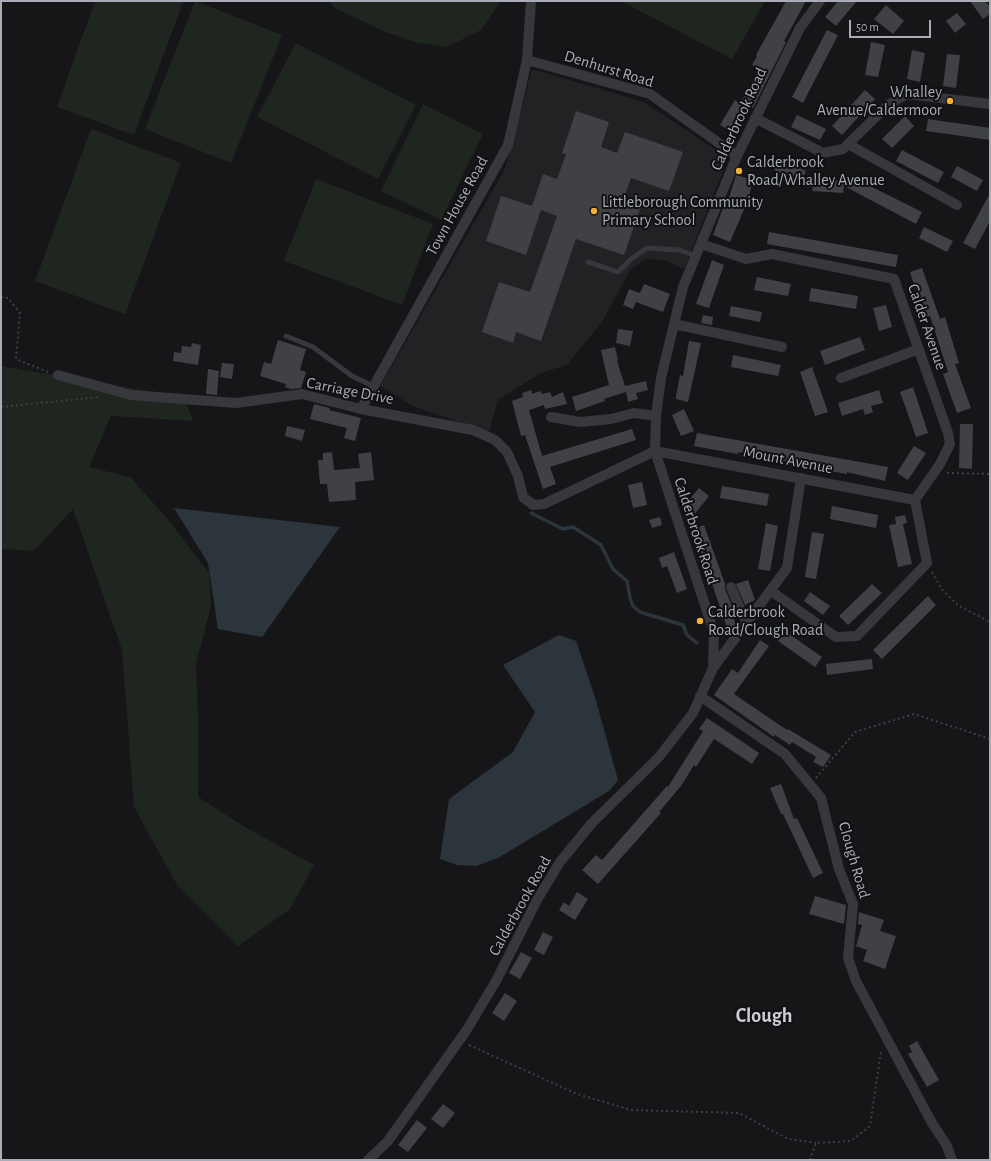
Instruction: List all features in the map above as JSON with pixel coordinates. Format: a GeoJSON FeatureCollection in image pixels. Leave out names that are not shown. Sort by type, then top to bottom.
{"type":"FeatureCollection","features":[{"type":"Feature","properties":{"kind":"street","name":"Town House Road"},"geometry":{"type":"LineString","coordinates":[[361,409],[508,145],[527,60],[531,1]]}},
{"type":"Feature","properties":{"kind":"street","name":"Calderbrook Road"},"geometry":{"type":"LineString","coordinates":[[368,1160],[388,1141],[460,1041],[496,981],[537,900],[560,862],[591,824],[659,756],[692,713],[713,668],[714,633],[655,451],[656,416],[661,378],[683,287],[737,156],[800,28],[820,1]]}},
{"type":"Feature","properties":{"kind":"street","name":"Denhurst Road"},"geometry":{"type":"LineString","coordinates":[[527,60],[650,94],[737,156]]}},
{"type":"Feature","properties":{"kind":"street"},"geometry":{"type":"LineString","coordinates":[[755,118],[822,153],[843,149],[888,105],[907,94],[990,104]]}},
{"type":"Feature","properties":{"kind":"street"},"geometry":{"type":"LineString","coordinates":[[848,144],[957,205]]}},
{"type":"Feature","properties":{"kind":"street","name":"Calder Avenue"},"geometry":{"type":"LineString","coordinates":[[701,244],[746,259],[772,254],[894,279],[948,433],[950,444],[947,452],[915,500]]}},
{"type":"Feature","properties":{"kind":"street"},"geometry":{"type":"LineString","coordinates":[[674,324],[782,347]]}},
{"type":"Feature","properties":{"kind":"street"},"geometry":{"type":"LineString","coordinates":[[840,378],[919,348]]}},
{"type":"Feature","properties":{"kind":"street","name":"Carriage Drive"},"geometry":{"type":"LineString","coordinates":[[58,375],[131,395],[236,403],[302,394],[361,409],[473,430],[495,440],[507,452],[518,476],[523,497],[533,505],[544,504],[655,451]]}},
{"type":"Feature","properties":{"kind":"street"},"geometry":{"type":"LineString","coordinates":[[551,418],[580,422],[611,419],[634,413],[656,416]]}},
{"type":"Feature","properties":{"kind":"street","name":"Mount Avenue"},"geometry":{"type":"LineString","coordinates":[[655,451],[915,500]]}},
{"type":"Feature","properties":{"kind":"street"},"geometry":{"type":"LineString","coordinates":[[713,668],[787,568],[801,478]]}},
{"type":"Feature","properties":{"kind":"street"},"geometry":{"type":"LineString","coordinates":[[771,590],[836,637],[857,636],[927,563],[915,500]]}},
{"type":"Feature","properties":{"kind":"street"},"geometry":{"type":"LineString","coordinates":[[731,587],[743,616],[748,621]]}},
{"type":"Feature","properties":{"kind":"street","name":"Clough Road"},"geometry":{"type":"LineString","coordinates":[[700,696],[785,754],[821,798],[839,869],[853,904],[848,958],[856,982],[932,1123],[947,1146],[952,1160]]}},
{"type":"Feature","properties":{"kind":"lane"},"geometry":{"type":"LineString","coordinates":[[588,262],[618,272],[631,259],[647,248],[679,250],[696,256]]}},
{"type":"Feature","properties":{"kind":"lane"},"geometry":{"type":"LineString","coordinates":[[286,336],[313,347],[352,376],[374,386]]}},
{"type":"Feature","properties":{"kind":"path"},"geometry":{"type":"LineString","coordinates":[[1,297],[8,298],[20,313],[16,359],[58,375]]}},
{"type":"Feature","properties":{"kind":"path"},"geometry":{"type":"LineString","coordinates":[[1,407],[100,397]]}},
{"type":"Feature","properties":{"kind":"path"},"geometry":{"type":"LineString","coordinates":[[936,469],[942,472],[990,474]]}},
{"type":"Feature","properties":{"kind":"path"},"geometry":{"type":"LineString","coordinates":[[927,563],[950,598],[958,606],[990,622]]}},
{"type":"Feature","properties":{"kind":"path"},"geometry":{"type":"LineString","coordinates":[[810,785],[855,732],[914,714],[990,739]]}},
{"type":"Feature","properties":{"kind":"path"},"geometry":{"type":"LineString","coordinates":[[460,1041],[577,1094],[631,1110],[739,1113],[788,1139],[816,1143],[851,1141],[870,1126],[884,1033]]}},
{"type":"Feature","properties":{"kind":"path"},"geometry":{"type":"LineString","coordinates":[[810,1160],[816,1143]]}},
{"type":"Feature","properties":{"kind":"shaded area"},"geometry":{"type":"Polygon","coordinates":[[[95,1],[183,2],[134,135],[57,107],[95,1]]]}},
{"type":"Feature","properties":{"kind":"shaded area"},"geometry":{"type":"Polygon","coordinates":[[[195,1],[282,35],[231,163],[145,129],[195,1]]]}},
{"type":"Feature","properties":{"kind":"shaded area"},"geometry":{"type":"Polygon","coordinates":[[[329,1],[501,1],[481,30],[447,47],[418,43],[383,31],[335,8],[329,1]]]}},
{"type":"Feature","properties":{"kind":"shaded area"},"geometry":{"type":"Polygon","coordinates":[[[621,1],[765,1],[732,59],[621,1]]]}},
{"type":"Feature","properties":{"kind":"shaded area"},"geometry":{"type":"Polygon","coordinates":[[[296,43],[416,105],[378,179],[257,117],[296,43]]]}},
{"type":"Feature","properties":{"kind":"shaded area","name":"Littleborough Community Primary School"},"geometry":{"type":"Polygon","coordinates":[[[532,69],[644,102],[728,158],[684,269],[665,260],[646,259],[630,270],[602,322],[567,365],[541,373],[498,400],[489,432],[415,407],[380,386],[505,169],[532,69]]]}},
{"type":"Feature","properties":{"kind":"shaded area"},"geometry":{"type":"Polygon","coordinates":[[[423,104],[483,134],[441,220],[381,191],[423,104]]]}},
{"type":"Feature","properties":{"kind":"shaded area"},"geometry":{"type":"Polygon","coordinates":[[[91,129],[181,163],[125,314],[35,281],[91,129]]]}},
{"type":"Feature","properties":{"kind":"shaded area"},"geometry":{"type":"Polygon","coordinates":[[[316,179],[433,224],[402,305],[284,261],[316,179]]]}},
{"type":"Feature","properties":{"kind":"shaded area"},"geometry":{"type":"Polygon","coordinates":[[[1,366],[184,397],[193,421],[111,416],[89,467],[130,477],[166,517],[209,573],[211,606],[196,664],[198,715],[198,797],[245,827],[314,865],[290,909],[238,946],[177,885],[134,807],[122,650],[73,509],[34,551],[1,549],[1,366]]]}},
{"type":"Feature","properties":{"kind":"shaded area"},"geometry":{"type":"Polygon","coordinates":[[[174,508],[340,527],[262,637],[218,629],[208,563],[174,508]]]}},
{"type":"Feature","properties":{"kind":"shaded area"},"geometry":{"type":"Polygon","coordinates":[[[559,635],[576,641],[595,697],[618,780],[609,791],[498,858],[476,866],[457,865],[440,859],[449,799],[513,752],[535,712],[503,665],[559,635]]]}},
{"type":"Feature","properties":{"kind":"building"},"geometry":{"type":"Polygon","coordinates":[[[786,1],[806,1],[784,41],[786,42],[753,108],[751,107],[736,134],[720,125],[735,100],[740,104],[759,69],[752,65],[786,1]]]}},
{"type":"Feature","properties":{"kind":"building"},"geometry":{"type":"Polygon","coordinates":[[[838,1],[857,1],[836,26],[825,17],[838,1]]]}},
{"type":"Feature","properties":{"kind":"building"},"geometry":{"type":"Polygon","coordinates":[[[970,1],[985,1],[990,7],[990,14],[983,19],[970,1]]]}},
{"type":"Feature","properties":{"kind":"building"},"geometry":{"type":"Polygon","coordinates":[[[886,5],[904,21],[893,34],[874,19],[886,5]]]}},
{"type":"Feature","properties":{"kind":"building"},"geometry":{"type":"Polygon","coordinates":[[[957,13],[966,24],[955,33],[946,21],[957,13]]]}},
{"type":"Feature","properties":{"kind":"building"},"geometry":{"type":"Polygon","coordinates":[[[827,30],[838,35],[803,103],[792,97],[827,30]]]}},
{"type":"Feature","properties":{"kind":"building"},"geometry":{"type":"Polygon","coordinates":[[[871,42],[885,45],[878,77],[865,75],[871,42]]]}},
{"type":"Feature","properties":{"kind":"building"},"geometry":{"type":"Polygon","coordinates":[[[912,50],[925,53],[920,82],[907,79],[912,50]]]}},
{"type":"Feature","properties":{"kind":"building"},"geometry":{"type":"Polygon","coordinates":[[[947,54],[960,55],[956,88],[943,86],[947,54]]]}},
{"type":"Feature","properties":{"kind":"building"},"geometry":{"type":"Polygon","coordinates":[[[865,90],[875,99],[842,135],[832,126],[865,90]]]}},
{"type":"Feature","properties":{"kind":"building"},"geometry":{"type":"Polygon","coordinates":[[[576,111],[609,122],[601,147],[617,153],[625,132],[683,152],[669,191],[631,178],[623,200],[641,206],[624,255],[576,239],[541,341],[516,332],[513,343],[482,332],[499,282],[530,292],[557,216],[541,210],[526,255],[486,241],[501,196],[532,206],[543,174],[557,179],[566,154],[562,153],[576,111]]]}},
{"type":"Feature","properties":{"kind":"building"},"geometry":{"type":"Polygon","coordinates":[[[797,115],[826,129],[820,140],[791,127],[797,115]]]}},
{"type":"Feature","properties":{"kind":"building"},"geometry":{"type":"Polygon","coordinates":[[[905,116],[914,126],[892,148],[882,139],[905,116]]]}},
{"type":"Feature","properties":{"kind":"building"},"geometry":{"type":"Polygon","coordinates":[[[928,119],[990,128],[990,140],[926,131],[928,119]]]}},
{"type":"Feature","properties":{"kind":"building"},"geometry":{"type":"Polygon","coordinates":[[[902,150],[944,172],[938,183],[896,161],[902,150]]]}},
{"type":"Feature","properties":{"kind":"building"},"geometry":{"type":"Polygon","coordinates":[[[780,159],[806,171],[803,178],[854,182],[856,179],[922,212],[916,224],[844,186],[843,193],[812,191],[813,188],[774,170],[780,159]]]}},
{"type":"Feature","properties":{"kind":"building"},"geometry":{"type":"Polygon","coordinates":[[[957,166],[983,180],[977,191],[951,177],[957,166]]]}},
{"type":"Feature","properties":{"kind":"building"},"geometry":{"type":"Polygon","coordinates":[[[736,175],[753,180],[748,200],[730,242],[713,235],[727,197],[729,198],[736,175]]]}},
{"type":"Feature","properties":{"kind":"building"},"geometry":{"type":"Polygon","coordinates":[[[990,193],[990,221],[975,249],[963,243],[990,193]]]}},
{"type":"Feature","properties":{"kind":"building"},"geometry":{"type":"Polygon","coordinates":[[[924,227],[953,241],[947,252],[919,238],[924,227]]]}},
{"type":"Feature","properties":{"kind":"building"},"geometry":{"type":"Polygon","coordinates":[[[769,232],[898,255],[896,267],[767,244],[769,232]]]}},
{"type":"Feature","properties":{"kind":"building"},"geometry":{"type":"Polygon","coordinates":[[[712,260],[724,265],[709,308],[696,304],[712,260]]]}},
{"type":"Feature","properties":{"kind":"building"},"geometry":{"type":"Polygon","coordinates":[[[922,268],[940,319],[945,317],[959,363],[955,364],[971,408],[957,413],[943,374],[948,372],[930,316],[925,317],[910,272],[922,268]]]}},
{"type":"Feature","properties":{"kind":"building"},"geometry":{"type":"Polygon","coordinates":[[[757,277],[791,284],[788,296],[754,290],[757,277]]]}},
{"type":"Feature","properties":{"kind":"building"},"geometry":{"type":"Polygon","coordinates":[[[644,284],[670,294],[663,312],[636,302],[633,309],[623,305],[629,289],[640,293],[644,284]]]}},
{"type":"Feature","properties":{"kind":"building"},"geometry":{"type":"Polygon","coordinates":[[[811,288],[858,296],[856,309],[809,301],[811,288]]]}},
{"type":"Feature","properties":{"kind":"building"},"geometry":{"type":"Polygon","coordinates":[[[886,305],[892,327],[879,331],[873,308],[886,305]]]}},
{"type":"Feature","properties":{"kind":"building"},"geometry":{"type":"Polygon","coordinates":[[[731,306],[762,312],[760,322],[729,316],[731,306]]]}},
{"type":"Feature","properties":{"kind":"building"},"geometry":{"type":"Polygon","coordinates":[[[703,315],[713,317],[712,325],[701,323],[703,315]]]}},
{"type":"Feature","properties":{"kind":"building"},"geometry":{"type":"Polygon","coordinates":[[[618,329],[633,331],[630,346],[616,343],[618,329]]]}},
{"type":"Feature","properties":{"kind":"building"},"geometry":{"type":"Polygon","coordinates":[[[860,337],[865,350],[825,365],[820,351],[860,337]]]}},
{"type":"Feature","properties":{"kind":"building"},"geometry":{"type":"Polygon","coordinates":[[[278,340],[306,349],[300,370],[306,372],[301,388],[291,389],[285,387],[286,384],[260,376],[264,362],[271,364],[278,340]]]}},
{"type":"Feature","properties":{"kind":"building"},"geometry":{"type":"Polygon","coordinates":[[[689,341],[701,343],[688,402],[676,399],[676,396],[680,375],[683,376],[689,341]]]}},
{"type":"Feature","properties":{"kind":"building"},"geometry":{"type":"Polygon","coordinates":[[[192,343],[201,345],[198,365],[173,361],[174,352],[181,353],[182,346],[191,347],[192,343]]]}},
{"type":"Feature","properties":{"kind":"building"},"geometry":{"type":"Polygon","coordinates":[[[615,347],[617,361],[625,386],[646,381],[648,390],[636,393],[638,399],[628,402],[626,392],[604,399],[605,401],[576,411],[572,397],[609,385],[601,350],[615,347]]]}},
{"type":"Feature","properties":{"kind":"building"},"geometry":{"type":"Polygon","coordinates":[[[733,355],[781,365],[778,376],[731,367],[733,355]]]}},
{"type":"Feature","properties":{"kind":"building"},"geometry":{"type":"Polygon","coordinates":[[[222,363],[234,364],[232,379],[220,377],[222,363]]]}},
{"type":"Feature","properties":{"kind":"building"},"geometry":{"type":"Polygon","coordinates":[[[812,367],[828,412],[815,416],[800,372],[812,367]]]}},
{"type":"Feature","properties":{"kind":"building"},"geometry":{"type":"Polygon","coordinates":[[[208,369],[219,371],[217,395],[206,394],[208,369]]]}},
{"type":"Feature","properties":{"kind":"building"},"geometry":{"type":"Polygon","coordinates":[[[913,387],[928,433],[916,437],[900,392],[913,387]]]}},
{"type":"Feature","properties":{"kind":"building"},"geometry":{"type":"Polygon","coordinates":[[[531,390],[532,394],[540,391],[542,394],[550,392],[552,397],[563,392],[567,404],[545,409],[544,405],[529,410],[542,456],[632,429],[636,440],[550,467],[556,484],[543,489],[525,435],[521,436],[512,401],[523,397],[522,393],[531,390]]]}},
{"type":"Feature","properties":{"kind":"building"},"geometry":{"type":"Polygon","coordinates":[[[879,390],[883,403],[871,406],[873,412],[865,415],[863,409],[842,416],[838,403],[879,390]]]}},
{"type":"Feature","properties":{"kind":"building"},"geometry":{"type":"Polygon","coordinates":[[[314,404],[330,408],[329,410],[361,418],[355,441],[344,438],[347,428],[310,419],[314,404]]]}},
{"type":"Feature","properties":{"kind":"building"},"geometry":{"type":"Polygon","coordinates":[[[684,409],[694,431],[681,436],[672,415],[684,409]]]}},
{"type":"Feature","properties":{"kind":"building"},"geometry":{"type":"Polygon","coordinates":[[[960,424],[973,424],[972,469],[959,468],[960,424]]]}},
{"type":"Feature","properties":{"kind":"building"},"geometry":{"type":"Polygon","coordinates":[[[287,426],[305,430],[302,441],[285,436],[287,426]]]}},
{"type":"Feature","properties":{"kind":"building"},"geometry":{"type":"Polygon","coordinates":[[[697,433],[888,467],[885,481],[847,472],[847,474],[817,469],[817,467],[804,464],[694,446],[697,433]]]}},
{"type":"Feature","properties":{"kind":"building"},"geometry":{"type":"Polygon","coordinates":[[[914,446],[926,453],[908,480],[897,473],[914,446]]]}},
{"type":"Feature","properties":{"kind":"building"},"geometry":{"type":"Polygon","coordinates":[[[332,452],[334,470],[360,468],[358,454],[371,452],[374,480],[355,482],[356,500],[329,502],[327,484],[320,484],[318,460],[323,460],[323,453],[332,452]]]}},
{"type":"Feature","properties":{"kind":"building"},"geometry":{"type":"Polygon","coordinates":[[[642,482],[647,505],[633,508],[628,485],[642,482]]]}},
{"type":"Feature","properties":{"kind":"building"},"geometry":{"type":"Polygon","coordinates":[[[722,486],[769,494],[767,506],[720,498],[722,486]]]}},
{"type":"Feature","properties":{"kind":"building"},"geometry":{"type":"Polygon","coordinates":[[[699,488],[709,496],[694,515],[684,506],[699,488]]]}},
{"type":"Feature","properties":{"kind":"building"},"geometry":{"type":"Polygon","coordinates":[[[832,506],[878,515],[876,528],[830,519],[832,506]]]}},
{"type":"Feature","properties":{"kind":"building"},"geometry":{"type":"Polygon","coordinates":[[[905,515],[907,523],[903,524],[912,564],[898,567],[889,525],[896,524],[895,517],[905,515]]]}},
{"type":"Feature","properties":{"kind":"building"},"geometry":{"type":"Polygon","coordinates":[[[660,517],[662,525],[652,528],[649,520],[660,517]]]}},
{"type":"Feature","properties":{"kind":"building"},"geometry":{"type":"Polygon","coordinates":[[[766,523],[778,526],[770,571],[758,569],[766,523]]]}},
{"type":"Feature","properties":{"kind":"building"},"geometry":{"type":"Polygon","coordinates":[[[704,525],[725,584],[725,589],[737,618],[734,619],[736,626],[729,633],[693,529],[704,525]]]}},
{"type":"Feature","properties":{"kind":"building"},"geometry":{"type":"Polygon","coordinates":[[[812,532],[824,534],[816,579],[805,577],[812,532]]]}},
{"type":"Feature","properties":{"kind":"building"},"geometry":{"type":"Polygon","coordinates":[[[674,552],[687,589],[677,593],[667,566],[662,568],[659,558],[674,552]]]}},
{"type":"Feature","properties":{"kind":"building"},"geometry":{"type":"Polygon","coordinates":[[[748,580],[755,600],[745,605],[736,584],[748,580]]]}},
{"type":"Feature","properties":{"kind":"building"},"geometry":{"type":"Polygon","coordinates":[[[872,584],[882,593],[848,625],[839,616],[872,584]]]}},
{"type":"Feature","properties":{"kind":"building"},"geometry":{"type":"Polygon","coordinates":[[[810,592],[830,606],[823,615],[804,601],[810,592]]]}},
{"type":"Feature","properties":{"kind":"building"},"geometry":{"type":"Polygon","coordinates":[[[928,596],[936,605],[882,659],[873,650],[928,596]]]}},
{"type":"Feature","properties":{"kind":"building"},"geometry":{"type":"Polygon","coordinates":[[[785,631],[822,657],[815,667],[778,641],[785,631]]]}},
{"type":"Feature","properties":{"kind":"building"},"geometry":{"type":"Polygon","coordinates":[[[760,640],[769,646],[734,694],[787,730],[788,729],[831,755],[823,767],[813,762],[816,757],[792,742],[790,745],[775,735],[774,737],[714,695],[732,669],[738,673],[760,640]]]}},
{"type":"Feature","properties":{"kind":"building"},"geometry":{"type":"Polygon","coordinates":[[[872,659],[873,669],[827,675],[826,664],[872,659]]]}},
{"type":"Feature","properties":{"kind":"building"},"geometry":{"type":"Polygon","coordinates":[[[707,718],[759,753],[752,764],[714,739],[696,767],[694,765],[681,786],[659,812],[661,813],[598,884],[582,870],[596,855],[602,860],[667,786],[668,787],[703,731],[699,729],[707,718]]]}},
{"type":"Feature","properties":{"kind":"building"},"geometry":{"type":"Polygon","coordinates":[[[781,784],[794,819],[797,818],[823,873],[813,878],[783,814],[781,814],[770,788],[781,784]]]}},
{"type":"Feature","properties":{"kind":"building"},"geometry":{"type":"Polygon","coordinates":[[[577,892],[588,899],[575,920],[559,910],[564,902],[569,906],[577,892]]]}},
{"type":"Feature","properties":{"kind":"building"},"geometry":{"type":"Polygon","coordinates":[[[815,896],[846,905],[844,924],[809,914],[815,896]]]}},
{"type":"Feature","properties":{"kind":"building"},"geometry":{"type":"Polygon","coordinates":[[[859,912],[884,920],[880,931],[896,936],[885,969],[863,961],[867,950],[856,946],[862,925],[858,924],[859,912]]]}},
{"type":"Feature","properties":{"kind":"building"},"geometry":{"type":"Polygon","coordinates":[[[543,932],[553,937],[544,955],[534,950],[543,932]]]}},
{"type":"Feature","properties":{"kind":"building"},"geometry":{"type":"Polygon","coordinates":[[[521,952],[532,958],[520,979],[509,973],[521,952]]]}},
{"type":"Feature","properties":{"kind":"building"},"geometry":{"type":"Polygon","coordinates":[[[505,993],[517,1001],[504,1021],[492,1013],[505,993]]]}},
{"type":"Feature","properties":{"kind":"building"},"geometry":{"type":"Polygon","coordinates":[[[917,1041],[939,1080],[927,1087],[908,1054],[912,1052],[909,1046],[917,1041]]]}},
{"type":"Feature","properties":{"kind":"building"},"geometry":{"type":"Polygon","coordinates":[[[443,1104],[455,1113],[443,1128],[431,1119],[443,1104]]]}},
{"type":"Feature","properties":{"kind":"building"},"geometry":{"type":"Polygon","coordinates":[[[417,1120],[427,1128],[408,1152],[398,1145],[417,1120]]]}},
{"type":"Feature","properties":{"kind":"waterway"},"geometry":{"type":"LineString","coordinates":[[531,513],[563,529],[573,527],[601,545],[613,569],[627,581],[633,606],[640,612],[683,625],[687,635],[697,643]]}},
{"type":"Feature","properties":{"kind":"place","name":"Whalley Avenue/Caldermoor"},"geometry":{"type":"Point","coordinates":[950,101]}},
{"type":"Feature","properties":{"kind":"place","name":"Calderbrook Road/Whalley Avenue"},"geometry":{"type":"Point","coordinates":[739,171]}},
{"type":"Feature","properties":{"kind":"place","name":"Littleborough Community Primary School"},"geometry":{"type":"Point","coordinates":[594,211]}},
{"type":"Feature","properties":{"kind":"place","name":"Calderbrook Road/Clough Road"},"geometry":{"type":"Point","coordinates":[700,621]}},
{"type":"Feature","properties":{"kind":"district","name":"Clough"},"geometry":{"type":"Point","coordinates":[764,1016]}}]}
